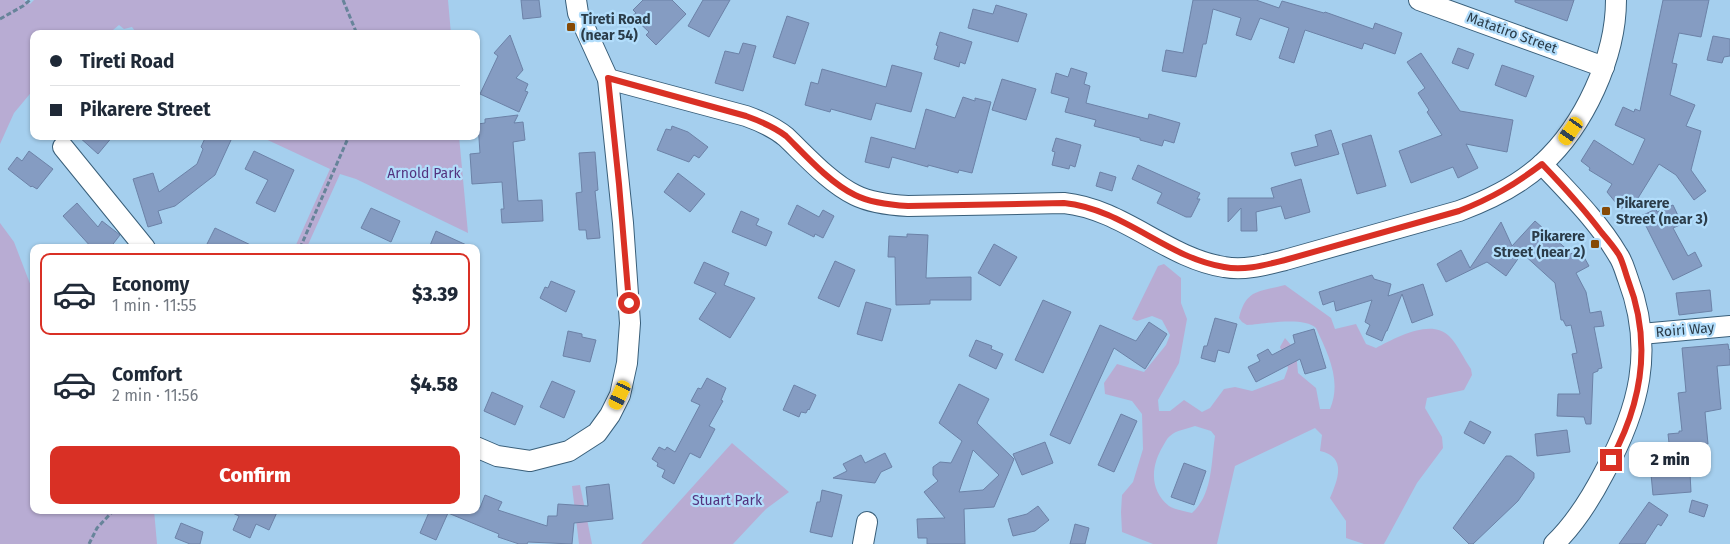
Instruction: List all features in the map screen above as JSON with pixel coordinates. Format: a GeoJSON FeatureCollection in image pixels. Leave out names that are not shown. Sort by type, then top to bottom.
{"type":"FeatureCollection","features":[{"type":"Feature","properties":{"kind":"street"},"geometry":{"type":"LineString","coordinates":[[480,449],[497,456],[530,461],[569,451],[597,432],[610,415],[620,395],[627,363],[630,323],[623,223],[608,78],[578,13],[576,0]]}},
{"type":"Feature","properties":{"kind":"street","name":"Matatiro Street"},"geometry":{"type":"LineString","coordinates":[[1419,0],[1604,66]]}},
{"type":"Feature","properties":{"kind":"street"},"geometry":{"type":"LineString","coordinates":[[608,78],[765,123],[786,136],[841,187],[868,200],[890,205],[908,206],[1064,203],[1082,205],[1111,216],[1196,259],[1226,268],[1242,268],[1268,264],[1459,211],[1487,200],[1516,184],[1542,164],[1564,142],[1578,120],[1604,66],[1613,33],[1616,0]]}},
{"type":"Feature","properties":{"kind":"street"},"geometry":{"type":"LineString","coordinates":[[63,147],[142,244]]}},
{"type":"Feature","properties":{"kind":"street"},"geometry":{"type":"LineString","coordinates":[[1542,164],[1585,210],[1619,256],[1635,298],[1641,334],[1642,358],[1638,393],[1623,436],[1594,492],[1564,534],[1554,544]]}},
{"type":"Feature","properties":{"kind":"street","name":"Roiri Way"},"geometry":{"type":"LineString","coordinates":[[1641,334],[1730,326]]}},
{"type":"Feature","properties":{"kind":"street"},"geometry":{"type":"LineString","coordinates":[[863,544],[867,522]]}},
{"type":"Feature","properties":{"kind":"path"},"geometry":{"type":"LineString","coordinates":[[0,19],[30,0]]}},
{"type":"Feature","properties":{"kind":"path"},"geometry":{"type":"LineString","coordinates":[[343,0],[355,30]]}},
{"type":"Feature","properties":{"kind":"path"},"geometry":{"type":"LineString","coordinates":[[302,244],[347,140]]}},
{"type":"Feature","properties":{"kind":"path"},"geometry":{"type":"LineString","coordinates":[[88,544],[97,528],[110,514]]}},
{"type":"Feature","properties":{"kind":"green space"},"geometry":{"type":"Polygon","coordinates":[[[0,0],[24,0],[30,4],[34,0],[448,0],[451,30],[134,30],[132,27],[124,29],[119,25],[113,30],[30,30],[30,94],[14,113],[0,144],[0,0]]]}},
{"type":"Feature","properties":{"kind":"green space","name":"Arnold Park"},"geometry":{"type":"Polygon","coordinates":[[[268,140],[459,140],[468,233],[356,179],[340,174],[308,244],[296,244],[330,169],[268,140]]]}},
{"type":"Feature","properties":{"kind":"green space"},"geometry":{"type":"Polygon","coordinates":[[[0,223],[14,242],[30,284],[30,514],[154,514],[157,544],[0,544],[0,223]]]}},
{"type":"Feature","properties":{"kind":"green space"},"geometry":{"type":"Polygon","coordinates":[[[1164,264],[1181,278],[1181,303],[1187,319],[1179,363],[1158,400],[1159,411],[1170,411],[1184,400],[1202,412],[1210,408],[1224,389],[1235,387],[1252,391],[1284,379],[1288,368],[1280,347],[1285,338],[1296,351],[1298,373],[1316,388],[1320,409],[1330,409],[1335,388],[1334,378],[1329,358],[1316,328],[1303,322],[1273,322],[1247,325],[1239,318],[1245,302],[1250,297],[1255,293],[1268,289],[1285,285],[1331,318],[1335,329],[1356,324],[1366,344],[1376,348],[1393,339],[1423,329],[1441,331],[1449,336],[1471,369],[1472,375],[1464,390],[1427,398],[1425,408],[1442,437],[1443,448],[1417,483],[1384,544],[1364,544],[1346,538],[1346,521],[1330,498],[1336,483],[1337,463],[1329,454],[1320,451],[1322,435],[1315,428],[1235,466],[1217,544],[1153,544],[1122,532],[1122,495],[1133,482],[1143,449],[1142,414],[1132,401],[1105,394],[1104,383],[1117,364],[1144,372],[1166,345],[1170,335],[1162,320],[1152,316],[1137,321],[1132,319],[1158,266],[1164,264]],[[1195,426],[1175,432],[1168,438],[1159,454],[1154,470],[1155,485],[1158,493],[1169,506],[1192,513],[1204,497],[1210,477],[1215,436],[1211,431],[1195,426]]]}},
{"type":"Feature","properties":{"kind":"green space","name":"Stuart Park"},"geometry":{"type":"Polygon","coordinates":[[[732,443],[789,492],[766,509],[733,544],[641,544],[732,443]]]}},
{"type":"Feature","properties":{"kind":"green space"},"geometry":{"type":"Polygon","coordinates":[[[580,485],[592,544],[579,544],[572,486],[580,485]]]}},
{"type":"Feature","properties":{"kind":"building"},"geometry":{"type":"Polygon","coordinates":[[[521,0],[539,0],[541,17],[523,19],[521,0]]]}},
{"type":"Feature","properties":{"kind":"building"},"geometry":{"type":"Polygon","coordinates":[[[643,0],[672,0],[686,14],[656,45],[646,35],[649,32],[632,16],[636,13],[633,10],[643,0]]]}},
{"type":"Feature","properties":{"kind":"building"},"geometry":{"type":"Polygon","coordinates":[[[703,0],[730,0],[709,37],[688,26],[703,0]]]}},
{"type":"Feature","properties":{"kind":"building"},"geometry":{"type":"Polygon","coordinates":[[[1193,0],[1256,0],[1279,8],[1282,1],[1325,12],[1373,29],[1375,23],[1402,33],[1395,54],[1364,43],[1362,49],[1305,30],[1294,63],[1279,58],[1289,28],[1260,18],[1251,40],[1236,35],[1241,18],[1213,9],[1206,44],[1203,44],[1196,77],[1162,71],[1166,50],[1183,53],[1193,0]]]}},
{"type":"Feature","properties":{"kind":"building"},"geometry":{"type":"Polygon","coordinates":[[[1515,0],[1574,0],[1567,21],[1515,2],[1515,0]]]}},
{"type":"Feature","properties":{"kind":"building"},"geometry":{"type":"Polygon","coordinates":[[[1663,0],[1709,0],[1701,37],[1679,33],[1672,63],[1677,64],[1670,95],[1695,105],[1686,126],[1701,131],[1691,170],[1706,191],[1694,200],[1676,175],[1659,164],[1635,203],[1633,200],[1621,209],[1607,192],[1612,184],[1589,170],[1590,168],[1581,161],[1594,140],[1633,165],[1645,139],[1615,125],[1623,107],[1634,112],[1635,109],[1640,111],[1663,0]]]}},
{"type":"Feature","properties":{"kind":"building"},"geometry":{"type":"Polygon","coordinates":[[[996,5],[1027,14],[1018,42],[968,28],[973,9],[993,14],[996,5]]]}},
{"type":"Feature","properties":{"kind":"building"},"geometry":{"type":"Polygon","coordinates":[[[787,16],[809,23],[795,64],[773,57],[787,16]]]}},
{"type":"Feature","properties":{"kind":"building"},"geometry":{"type":"Polygon","coordinates":[[[940,32],[972,42],[965,64],[960,62],[959,67],[934,59],[940,32]]]}},
{"type":"Feature","properties":{"kind":"building"},"geometry":{"type":"Polygon","coordinates":[[[510,35],[523,70],[516,78],[528,84],[525,91],[528,92],[519,112],[480,94],[498,56],[494,53],[510,35]]]}},
{"type":"Feature","properties":{"kind":"building"},"geometry":{"type":"Polygon","coordinates":[[[1713,36],[1730,39],[1730,56],[1724,57],[1722,63],[1707,60],[1713,36]]]}},
{"type":"Feature","properties":{"kind":"building"},"geometry":{"type":"Polygon","coordinates":[[[743,43],[756,46],[743,91],[715,83],[725,51],[739,54],[743,43]]]}},
{"type":"Feature","properties":{"kind":"building"},"geometry":{"type":"Polygon","coordinates":[[[1458,48],[1474,54],[1468,69],[1452,63],[1458,48]]]}},
{"type":"Feature","properties":{"kind":"building"},"geometry":{"type":"Polygon","coordinates":[[[1421,53],[1460,111],[1513,120],[1507,152],[1466,144],[1478,168],[1458,178],[1453,167],[1411,183],[1399,151],[1442,135],[1427,112],[1429,110],[1418,93],[1425,88],[1407,62],[1421,53]]]}},
{"type":"Feature","properties":{"kind":"building"},"geometry":{"type":"Polygon","coordinates":[[[892,65],[922,73],[911,112],[876,103],[871,120],[831,109],[830,112],[805,105],[811,82],[818,84],[822,69],[886,87],[892,65]]]}},
{"type":"Feature","properties":{"kind":"building"},"geometry":{"type":"Polygon","coordinates":[[[1502,65],[1534,76],[1526,97],[1495,85],[1502,65]]]}},
{"type":"Feature","properties":{"kind":"building"},"geometry":{"type":"Polygon","coordinates":[[[1071,68],[1087,73],[1084,84],[1090,86],[1086,103],[1148,119],[1149,114],[1180,123],[1174,143],[1164,140],[1162,146],[1140,140],[1140,138],[1094,126],[1096,120],[1065,112],[1069,98],[1051,93],[1056,73],[1068,77],[1071,68]]]}},
{"type":"Feature","properties":{"kind":"building"},"geometry":{"type":"Polygon","coordinates":[[[1002,79],[1036,89],[1026,120],[992,110],[1002,79]]]}},
{"type":"Feature","properties":{"kind":"building"},"geometry":{"type":"Polygon","coordinates":[[[963,97],[975,101],[975,98],[991,102],[972,173],[959,170],[958,173],[928,165],[928,167],[892,157],[889,168],[865,162],[871,137],[915,149],[926,109],[955,118],[963,97]]]}},
{"type":"Feature","properties":{"kind":"building"},"geometry":{"type":"Polygon","coordinates":[[[518,115],[514,123],[523,122],[525,140],[513,142],[518,201],[542,200],[543,221],[502,223],[501,209],[504,209],[502,182],[472,184],[470,154],[480,153],[480,124],[485,123],[485,119],[518,115]]]}},
{"type":"Feature","properties":{"kind":"building"},"geometry":{"type":"Polygon","coordinates":[[[672,126],[688,132],[708,147],[699,158],[694,155],[689,162],[657,150],[666,129],[671,130],[672,126]]]}},
{"type":"Feature","properties":{"kind":"building"},"geometry":{"type":"Polygon","coordinates":[[[1331,130],[1339,154],[1295,166],[1291,153],[1318,146],[1315,135],[1331,130]]]}},
{"type":"Feature","properties":{"kind":"building"},"geometry":{"type":"Polygon","coordinates":[[[1371,135],[1386,186],[1357,194],[1342,144],[1371,135]]]}},
{"type":"Feature","properties":{"kind":"building"},"geometry":{"type":"Polygon","coordinates":[[[1056,138],[1081,145],[1075,167],[1070,165],[1069,169],[1052,165],[1055,152],[1052,151],[1056,138]]]}},
{"type":"Feature","properties":{"kind":"building"},"geometry":{"type":"Polygon","coordinates":[[[82,140],[110,140],[98,154],[82,140]]]}},
{"type":"Feature","properties":{"kind":"building"},"geometry":{"type":"Polygon","coordinates":[[[204,140],[231,140],[215,175],[175,206],[158,211],[162,223],[148,227],[133,179],[153,173],[159,192],[197,164],[203,149],[201,147],[204,140]]]}},
{"type":"Feature","properties":{"kind":"building"},"geometry":{"type":"Polygon","coordinates":[[[29,151],[53,169],[37,189],[31,187],[8,169],[17,157],[22,161],[29,151]]]}},
{"type":"Feature","properties":{"kind":"building"},"geometry":{"type":"Polygon","coordinates":[[[254,151],[294,170],[275,212],[256,203],[268,180],[245,169],[254,151]]]}},
{"type":"Feature","properties":{"kind":"building"},"geometry":{"type":"Polygon","coordinates":[[[595,152],[598,190],[595,191],[600,238],[587,239],[586,230],[579,230],[576,193],[582,192],[579,153],[595,152]]]}},
{"type":"Feature","properties":{"kind":"building"},"geometry":{"type":"Polygon","coordinates":[[[1138,165],[1200,193],[1197,199],[1200,199],[1191,217],[1186,217],[1157,203],[1162,193],[1132,179],[1138,165]]]}},
{"type":"Feature","properties":{"kind":"building"},"geometry":{"type":"Polygon","coordinates":[[[1100,172],[1116,177],[1112,191],[1096,186],[1100,172]]]}},
{"type":"Feature","properties":{"kind":"building"},"geometry":{"type":"Polygon","coordinates":[[[678,173],[705,194],[690,212],[664,192],[678,173]]]}},
{"type":"Feature","properties":{"kind":"building"},"geometry":{"type":"Polygon","coordinates":[[[1301,179],[1310,212],[1285,219],[1281,206],[1256,212],[1257,231],[1241,231],[1241,208],[1228,222],[1228,198],[1274,198],[1271,188],[1301,179]]]}},
{"type":"Feature","properties":{"kind":"building"},"geometry":{"type":"Polygon","coordinates":[[[77,203],[98,227],[102,221],[120,235],[113,244],[88,244],[63,216],[77,203]]]}},
{"type":"Feature","properties":{"kind":"building"},"geometry":{"type":"Polygon","coordinates":[[[797,205],[819,217],[823,210],[834,216],[823,238],[815,234],[814,237],[788,224],[797,205]]]}},
{"type":"Feature","properties":{"kind":"building"},"geometry":{"type":"Polygon","coordinates":[[[1673,205],[1682,224],[1673,228],[1688,256],[1695,252],[1702,266],[1673,280],[1641,216],[1656,209],[1657,212],[1673,205]]]}},
{"type":"Feature","properties":{"kind":"building"},"geometry":{"type":"Polygon","coordinates":[[[371,208],[400,221],[391,242],[361,228],[371,208]]]}},
{"type":"Feature","properties":{"kind":"building"},"geometry":{"type":"Polygon","coordinates":[[[741,211],[759,219],[756,225],[772,232],[766,246],[732,232],[741,211]]]}},
{"type":"Feature","properties":{"kind":"building"},"geometry":{"type":"Polygon","coordinates":[[[1535,221],[1572,254],[1580,250],[1589,266],[1576,273],[1586,292],[1590,313],[1601,311],[1604,326],[1594,327],[1602,368],[1593,373],[1591,424],[1586,424],[1584,417],[1557,416],[1558,394],[1580,394],[1572,354],[1577,353],[1571,325],[1566,326],[1563,320],[1561,320],[1555,283],[1522,253],[1506,276],[1487,262],[1446,282],[1437,264],[1461,250],[1470,268],[1501,222],[1512,246],[1535,221]]]}},
{"type":"Feature","properties":{"kind":"building"},"geometry":{"type":"Polygon","coordinates":[[[215,228],[249,244],[207,244],[215,228]]]}},
{"type":"Feature","properties":{"kind":"building"},"geometry":{"type":"Polygon","coordinates":[[[436,231],[464,244],[431,244],[436,231]]]}},
{"type":"Feature","properties":{"kind":"building"},"geometry":{"type":"Polygon","coordinates":[[[907,234],[928,235],[926,278],[971,277],[971,300],[930,300],[930,304],[896,305],[895,257],[888,257],[889,236],[907,237],[907,234]]]}},
{"type":"Feature","properties":{"kind":"building"},"geometry":{"type":"Polygon","coordinates":[[[994,244],[1017,257],[1000,286],[978,273],[994,244]]]}},
{"type":"Feature","properties":{"kind":"building"},"geometry":{"type":"Polygon","coordinates":[[[835,261],[855,270],[839,307],[818,298],[835,261]]]}},
{"type":"Feature","properties":{"kind":"building"},"geometry":{"type":"Polygon","coordinates":[[[704,262],[729,273],[724,285],[755,298],[730,338],[699,319],[716,293],[694,283],[704,262]]]}},
{"type":"Feature","properties":{"kind":"building"},"geometry":{"type":"Polygon","coordinates":[[[1372,275],[1374,279],[1391,284],[1388,296],[1423,284],[1433,315],[1412,323],[1402,294],[1382,341],[1366,334],[1370,325],[1365,322],[1372,300],[1336,311],[1334,301],[1323,305],[1319,292],[1372,275]]]}},
{"type":"Feature","properties":{"kind":"building"},"geometry":{"type":"Polygon","coordinates":[[[551,281],[575,291],[566,312],[540,298],[545,287],[548,288],[551,281]]]}},
{"type":"Feature","properties":{"kind":"building"},"geometry":{"type":"Polygon","coordinates":[[[1710,290],[1712,311],[1679,315],[1676,293],[1710,290]]]}},
{"type":"Feature","properties":{"kind":"building"},"geometry":{"type":"Polygon","coordinates":[[[1043,300],[1071,312],[1043,373],[1015,360],[1043,300]]]}},
{"type":"Feature","properties":{"kind":"building"},"geometry":{"type":"Polygon","coordinates":[[[866,302],[891,309],[882,341],[857,334],[866,302]]]}},
{"type":"Feature","properties":{"kind":"building"},"geometry":{"type":"Polygon","coordinates":[[[1215,318],[1237,324],[1229,353],[1218,350],[1215,362],[1201,358],[1204,346],[1207,346],[1215,318]]]}},
{"type":"Feature","properties":{"kind":"building"},"geometry":{"type":"Polygon","coordinates":[[[1149,322],[1167,334],[1145,369],[1114,348],[1070,444],[1050,435],[1100,325],[1136,341],[1149,322]]]}},
{"type":"Feature","properties":{"kind":"building"},"geometry":{"type":"Polygon","coordinates":[[[1314,329],[1326,368],[1305,374],[1300,359],[1256,382],[1248,367],[1260,361],[1257,355],[1268,349],[1272,355],[1295,343],[1293,335],[1314,329]]]}},
{"type":"Feature","properties":{"kind":"building"},"geometry":{"type":"Polygon","coordinates":[[[568,331],[596,340],[590,362],[563,356],[568,331]]]}},
{"type":"Feature","properties":{"kind":"building"},"geometry":{"type":"Polygon","coordinates":[[[976,340],[992,346],[991,349],[1003,354],[996,369],[969,356],[976,340]]]}},
{"type":"Feature","properties":{"kind":"building"},"geometry":{"type":"Polygon","coordinates":[[[1728,344],[1730,349],[1730,365],[1717,366],[1721,409],[1705,412],[1708,444],[1702,445],[1702,453],[1689,454],[1691,492],[1653,495],[1651,474],[1672,470],[1668,434],[1682,431],[1678,393],[1686,392],[1682,348],[1728,344]]]}},
{"type":"Feature","properties":{"kind":"building"},"geometry":{"type":"Polygon","coordinates":[[[707,378],[726,388],[721,400],[723,401],[709,426],[715,429],[700,458],[690,453],[674,484],[662,477],[665,470],[657,466],[658,463],[652,459],[659,447],[665,450],[667,447],[675,452],[700,405],[691,401],[698,388],[701,389],[707,378]]]}},
{"type":"Feature","properties":{"kind":"building"},"geometry":{"type":"Polygon","coordinates":[[[552,381],[575,391],[564,418],[540,407],[552,381]]]}},
{"type":"Feature","properties":{"kind":"building"},"geometry":{"type":"Polygon","coordinates":[[[959,384],[989,399],[977,423],[1014,459],[994,507],[964,509],[965,544],[927,544],[927,538],[918,538],[917,519],[945,518],[924,492],[938,481],[933,475],[933,467],[940,462],[951,463],[962,441],[939,423],[959,384]],[[973,450],[959,492],[983,490],[999,475],[973,450]]]}},
{"type":"Feature","properties":{"kind":"building"},"geometry":{"type":"Polygon","coordinates":[[[794,385],[816,395],[809,410],[806,413],[801,412],[799,417],[783,410],[794,385]]]}},
{"type":"Feature","properties":{"kind":"building"},"geometry":{"type":"Polygon","coordinates":[[[492,392],[523,406],[515,425],[484,411],[492,392]]]}},
{"type":"Feature","properties":{"kind":"building"},"geometry":{"type":"Polygon","coordinates":[[[1121,414],[1137,421],[1114,472],[1098,465],[1121,414]]]}},
{"type":"Feature","properties":{"kind":"building"},"geometry":{"type":"Polygon","coordinates":[[[1470,421],[1491,432],[1484,444],[1464,433],[1470,421]]]}},
{"type":"Feature","properties":{"kind":"building"},"geometry":{"type":"Polygon","coordinates":[[[1567,430],[1570,452],[1537,456],[1535,434],[1567,430]]]}},
{"type":"Feature","properties":{"kind":"building"},"geometry":{"type":"Polygon","coordinates":[[[1045,442],[1053,463],[1022,475],[1013,454],[1045,442]]]}},
{"type":"Feature","properties":{"kind":"building"},"geometry":{"type":"Polygon","coordinates":[[[885,453],[892,467],[881,472],[875,483],[833,478],[847,471],[843,464],[861,455],[865,463],[885,453]]]}},
{"type":"Feature","properties":{"kind":"building"},"geometry":{"type":"Polygon","coordinates":[[[1506,456],[1511,456],[1534,473],[1534,478],[1518,501],[1473,544],[1469,544],[1453,528],[1506,456]]]}},
{"type":"Feature","properties":{"kind":"building"},"geometry":{"type":"Polygon","coordinates":[[[1184,463],[1206,471],[1194,505],[1171,497],[1184,463]]]}},
{"type":"Feature","properties":{"kind":"building"},"geometry":{"type":"Polygon","coordinates":[[[609,484],[613,519],[574,523],[572,544],[528,542],[527,544],[519,544],[498,537],[499,534],[450,514],[480,514],[480,508],[485,495],[502,502],[498,510],[547,526],[548,516],[557,516],[558,504],[588,506],[586,487],[609,484]]]}},
{"type":"Feature","properties":{"kind":"building"},"geometry":{"type":"Polygon","coordinates":[[[822,490],[842,495],[832,537],[810,532],[817,502],[820,502],[822,490]]]}},
{"type":"Feature","properties":{"kind":"building"},"geometry":{"type":"Polygon","coordinates":[[[1692,500],[1708,505],[1704,517],[1689,512],[1692,500]]]}},
{"type":"Feature","properties":{"kind":"building"},"geometry":{"type":"Polygon","coordinates":[[[1649,502],[1668,515],[1661,526],[1658,524],[1645,544],[1619,544],[1649,502]]]}},
{"type":"Feature","properties":{"kind":"building"},"geometry":{"type":"Polygon","coordinates":[[[1038,506],[1049,520],[1035,531],[1013,536],[1008,519],[1027,514],[1038,506]]]}},
{"type":"Feature","properties":{"kind":"building"},"geometry":{"type":"Polygon","coordinates":[[[235,514],[276,514],[269,530],[256,524],[250,538],[233,530],[239,516],[235,514]]]}},
{"type":"Feature","properties":{"kind":"building"},"geometry":{"type":"Polygon","coordinates":[[[428,514],[448,514],[436,540],[420,533],[428,514]]]}},
{"type":"Feature","properties":{"kind":"building"},"geometry":{"type":"Polygon","coordinates":[[[181,523],[203,532],[200,544],[190,544],[175,538],[181,523]]]}},
{"type":"Feature","properties":{"kind":"building"},"geometry":{"type":"Polygon","coordinates":[[[1075,524],[1089,528],[1085,544],[1070,544],[1075,524]]]}},
{"type":"Feature","properties":{"kind":"place","name":"Tireti Road (near 54)"},"geometry":{"type":"Point","coordinates":[571,27]}},
{"type":"Feature","properties":{"kind":"place","name":"Pikarere Street (near 3)"},"geometry":{"type":"Point","coordinates":[1606,211]}},
{"type":"Feature","properties":{"kind":"place","name":"Pikarere Street (near 2)"},"geometry":{"type":"Point","coordinates":[1595,244]}},
{"type":"Feature","properties":{"kind":"route"},"geometry":{"type":"LineString","coordinates":[[629,303],[616,144],[608,78],[765,123],[786,136],[841,187],[868,200],[890,205],[908,206],[1064,203],[1082,205],[1111,216],[1196,259],[1226,268],[1260,266],[1285,260],[1459,211],[1487,200],[1516,184],[1542,164],[1585,210],[1619,256],[1635,298],[1641,334],[1642,358],[1638,393],[1620,444],[1611,460]]}}]}
